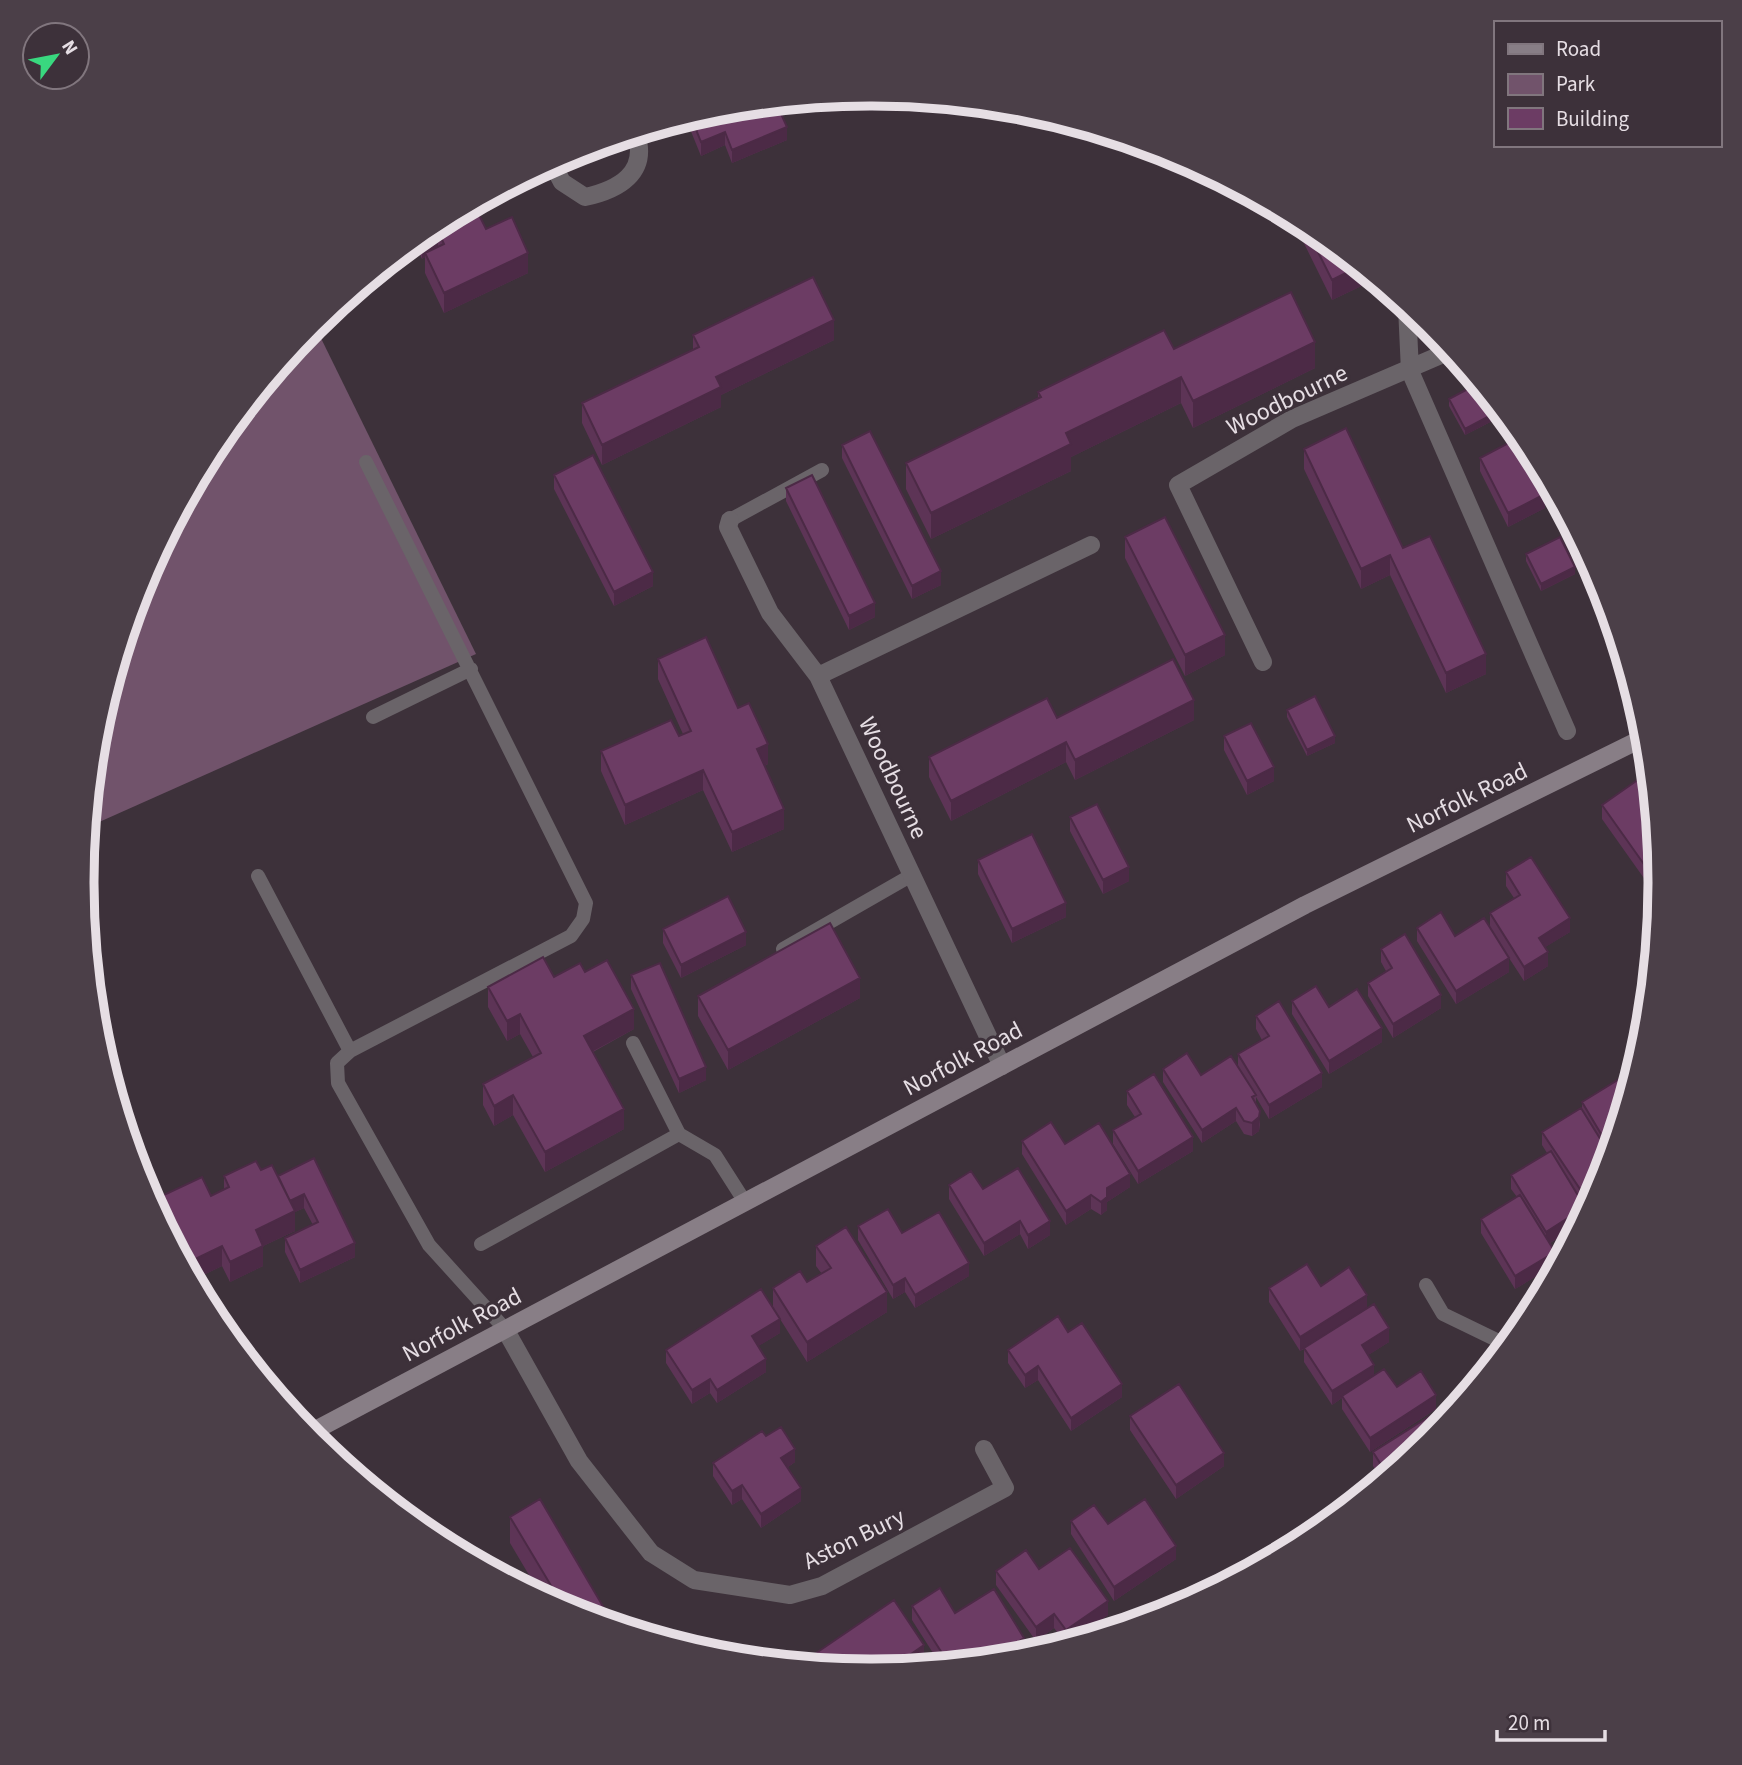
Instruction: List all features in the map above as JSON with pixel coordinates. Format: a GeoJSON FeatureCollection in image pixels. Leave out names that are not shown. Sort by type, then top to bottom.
{"type":"FeatureCollection","features":[{"type":"Feature","properties":{"kind":"main road","name":"Norfolk Road"},"geometry":{"type":"LineString","coordinates":[[319,1428],[1304,905],[1635,742]]}},
{"type":"Feature","properties":{"kind":"street"},"geometry":{"type":"LineString","coordinates":[[557,173],[562,182],[585,197],[611,191],[632,174],[641,149],[639,142]]}},
{"type":"Feature","properties":{"kind":"street"},"geometry":{"type":"LineString","coordinates":[[1408,322],[1410,371],[1567,731]]}},
{"type":"Feature","properties":{"kind":"street","name":"Woodbourne"},"geometry":{"type":"LineString","coordinates":[[1263,662],[1178,485],[1292,419],[1441,356]]}},
{"type":"Feature","properties":{"kind":"street","name":"Woodbourne"},"geometry":{"type":"LineString","coordinates":[[730,520],[728,527],[770,613],[818,676],[1002,1066]]}},
{"type":"Feature","properties":{"kind":"street"},"geometry":{"type":"LineString","coordinates":[[818,676],[1091,545]]}},
{"type":"Feature","properties":{"kind":"street","name":"Aston Bury"},"geometry":{"type":"LineString","coordinates":[[506,1329],[579,1461],[651,1553],[694,1580],[790,1595],[822,1586],[1005,1488],[984,1449]]}},
{"type":"Feature","properties":{"kind":"lane"},"geometry":{"type":"LineString","coordinates":[[366,462],[566,858],[586,904],[583,919],[571,936],[350,1051],[337,1063],[338,1083],[429,1245],[506,1329]]}},
{"type":"Feature","properties":{"kind":"lane"},"geometry":{"type":"LineString","coordinates":[[730,520],[822,470]]}},
{"type":"Feature","properties":{"kind":"lane"},"geometry":{"type":"LineString","coordinates":[[373,717],[471,669]]}},
{"type":"Feature","properties":{"kind":"lane"},"geometry":{"type":"LineString","coordinates":[[773,955],[912,875]]}},
{"type":"Feature","properties":{"kind":"lane"},"geometry":{"type":"LineString","coordinates":[[258,876],[350,1051]]}},
{"type":"Feature","properties":{"kind":"lane"},"geometry":{"type":"LineString","coordinates":[[633,1043],[679,1134],[715,1155],[745,1202]]}},
{"type":"Feature","properties":{"kind":"lane"},"geometry":{"type":"LineString","coordinates":[[481,1244],[679,1134]]}},
{"type":"Feature","properties":{"kind":"lane"},"geometry":{"type":"LineString","coordinates":[[1426,1285],[1443,1314],[1498,1340]]}},
{"type":"Feature","properties":{"kind":"green space"},"geometry":{"type":"Polygon","coordinates":[[[320,336],[476,654],[97,823],[109,731],[121,682],[154,585],[175,539],[225,451],[255,410],[320,336]]]}},
{"type":"Feature","properties":{"kind":"building"},"geometry":{"type":"Polygon","coordinates":[[[780,112],[787,127],[732,150],[725,132],[701,142],[695,127],[720,121],[780,112]]]}},
{"type":"Feature","properties":{"kind":"building"},"geometry":{"type":"Polygon","coordinates":[[[478,213],[486,229],[512,217],[528,253],[444,293],[425,253],[444,244],[441,237],[478,213]]]}},
{"type":"Feature","properties":{"kind":"building"},"geometry":{"type":"Polygon","coordinates":[[[1315,246],[1350,271],[1332,280],[1315,246]]]}},
{"type":"Feature","properties":{"kind":"building"},"geometry":{"type":"Polygon","coordinates":[[[813,277],[834,320],[716,377],[721,387],[602,445],[582,403],[699,347],[693,335],[813,277]]]}},
{"type":"Feature","properties":{"kind":"building"},"geometry":{"type":"Polygon","coordinates":[[[1291,292],[1315,342],[1193,401],[1181,377],[1066,433],[1071,444],[931,513],[906,463],[1041,397],[1038,392],[1164,330],[1174,349],[1291,292]]]}},
{"type":"Feature","properties":{"kind":"building"},"geometry":{"type":"Polygon","coordinates":[[[1469,388],[1491,415],[1465,429],[1449,399],[1469,388]]]}},
{"type":"Feature","properties":{"kind":"building"},"geometry":{"type":"Polygon","coordinates":[[[1346,428],[1403,548],[1430,536],[1486,654],[1446,673],[1390,555],[1361,569],[1304,449],[1346,428]]]}},
{"type":"Feature","properties":{"kind":"building"},"geometry":{"type":"Polygon","coordinates":[[[870,431],[941,571],[912,586],[842,445],[870,431]]]}},
{"type":"Feature","properties":{"kind":"building"},"geometry":{"type":"Polygon","coordinates":[[[1510,442],[1543,495],[1508,513],[1480,458],[1510,442]]]}},
{"type":"Feature","properties":{"kind":"building"},"geometry":{"type":"Polygon","coordinates":[[[593,455],[653,572],[614,592],[554,475],[593,455]]]}},
{"type":"Feature","properties":{"kind":"building"},"geometry":{"type":"Polygon","coordinates":[[[812,475],[875,603],[849,616],[786,488],[812,475]]]}},
{"type":"Feature","properties":{"kind":"building"},"geometry":{"type":"Polygon","coordinates":[[[1165,517],[1225,635],[1185,655],[1125,537],[1165,517]]]}},
{"type":"Feature","properties":{"kind":"building"},"geometry":{"type":"Polygon","coordinates":[[[1560,537],[1575,567],[1541,584],[1526,554],[1560,537]]]}},
{"type":"Feature","properties":{"kind":"building"},"geometry":{"type":"Polygon","coordinates":[[[706,637],[738,708],[749,703],[768,744],[757,749],[784,809],[732,832],[703,770],[625,805],[601,751],[671,720],[679,736],[691,731],[658,659],[706,637]]]}},
{"type":"Feature","properties":{"kind":"building"},"geometry":{"type":"Polygon","coordinates":[[[1173,659],[1194,700],[1075,760],[1066,742],[951,801],[929,757],[1047,698],[1057,718],[1173,659]]]}},
{"type":"Feature","properties":{"kind":"building"},"geometry":{"type":"Polygon","coordinates":[[[1315,696],[1335,736],[1307,750],[1287,710],[1315,696]]]}},
{"type":"Feature","properties":{"kind":"building"},"geometry":{"type":"Polygon","coordinates":[[[1251,723],[1274,767],[1247,781],[1224,736],[1251,723]]]}},
{"type":"Feature","properties":{"kind":"building"},"geometry":{"type":"Polygon","coordinates":[[[1641,778],[1647,869],[1602,805],[1641,778]]]}},
{"type":"Feature","properties":{"kind":"building"},"geometry":{"type":"Polygon","coordinates":[[[1097,804],[1129,867],[1103,880],[1070,817],[1097,804]]]}},
{"type":"Feature","properties":{"kind":"building"},"geometry":{"type":"Polygon","coordinates":[[[1032,834],[1066,903],[1012,929],[978,860],[1032,834]]]}},
{"type":"Feature","properties":{"kind":"building"},"geometry":{"type":"Polygon","coordinates":[[[1531,857],[1570,918],[1539,938],[1548,952],[1524,967],[1490,913],[1520,895],[1506,872],[1531,857]]]}},
{"type":"Feature","properties":{"kind":"building"},"geometry":{"type":"Polygon","coordinates":[[[728,896],[746,932],[681,965],[663,929],[728,896]]]}},
{"type":"Feature","properties":{"kind":"building"},"geometry":{"type":"Polygon","coordinates":[[[1441,912],[1455,936],[1484,918],[1509,958],[1456,991],[1417,928],[1441,912]]]}},
{"type":"Feature","properties":{"kind":"building"},"geometry":{"type":"Polygon","coordinates":[[[830,923],[860,978],[728,1050],[698,996],[830,923]]]}},
{"type":"Feature","properties":{"kind":"building"},"geometry":{"type":"Polygon","coordinates":[[[1405,934],[1441,995],[1393,1024],[1368,983],[1392,968],[1381,949],[1405,934]]]}},
{"type":"Feature","properties":{"kind":"building"},"geometry":{"type":"Polygon","coordinates":[[[543,957],[554,977],[580,963],[585,972],[607,960],[634,1009],[584,1036],[624,1109],[545,1152],[513,1095],[494,1106],[483,1084],[541,1053],[520,1014],[507,1021],[488,987],[543,957]]]}},
{"type":"Feature","properties":{"kind":"building"},"geometry":{"type":"Polygon","coordinates":[[[660,963],[706,1067],[679,1079],[631,975],[660,963]]]}},
{"type":"Feature","properties":{"kind":"building"},"geometry":{"type":"Polygon","coordinates":[[[1316,986],[1329,1007],[1357,989],[1382,1028],[1329,1061],[1292,1001],[1316,986]]]}},
{"type":"Feature","properties":{"kind":"building"},"geometry":{"type":"Polygon","coordinates":[[[1279,1001],[1322,1073],[1269,1105],[1238,1054],[1269,1036],[1256,1016],[1279,1001]]]}},
{"type":"Feature","properties":{"kind":"building"},"geometry":{"type":"Polygon","coordinates":[[[1187,1053],[1201,1075],[1231,1056],[1256,1095],[1252,1097],[1260,1111],[1259,1117],[1252,1123],[1244,1121],[1236,1108],[1202,1130],[1163,1069],[1187,1053]]]}},
{"type":"Feature","properties":{"kind":"building"},"geometry":{"type":"Polygon","coordinates":[[[1154,1074],[1193,1137],[1138,1171],[1113,1130],[1141,1114],[1127,1091],[1154,1074]]]}},
{"type":"Feature","properties":{"kind":"building"},"geometry":{"type":"Polygon","coordinates":[[[1621,1078],[1604,1138],[1582,1102],[1621,1078]]]}},
{"type":"Feature","properties":{"kind":"building"},"geometry":{"type":"Polygon","coordinates":[[[1581,1108],[1602,1142],[1586,1185],[1580,1189],[1542,1132],[1581,1108]]]}},
{"type":"Feature","properties":{"kind":"building"},"geometry":{"type":"Polygon","coordinates":[[[1051,1122],[1065,1144],[1099,1123],[1130,1174],[1107,1188],[1107,1197],[1101,1202],[1091,1195],[1066,1211],[1022,1141],[1051,1122]]]}},
{"type":"Feature","properties":{"kind":"building"},"geometry":{"type":"Polygon","coordinates":[[[1551,1151],[1580,1198],[1572,1215],[1546,1232],[1511,1175],[1551,1151]]]}},
{"type":"Feature","properties":{"kind":"building"},"geometry":{"type":"Polygon","coordinates":[[[314,1158],[355,1243],[300,1270],[285,1238],[318,1222],[304,1194],[290,1201],[278,1176],[314,1158]]]}},
{"type":"Feature","properties":{"kind":"building"},"geometry":{"type":"Polygon","coordinates":[[[256,1161],[261,1170],[272,1165],[295,1211],[256,1230],[263,1246],[230,1262],[222,1246],[193,1260],[161,1196],[202,1177],[211,1196],[229,1187],[224,1176],[256,1161]]]}},
{"type":"Feature","properties":{"kind":"building"},"geometry":{"type":"Polygon","coordinates":[[[1018,1168],[1050,1221],[1028,1235],[1020,1221],[984,1243],[949,1185],[971,1171],[983,1189],[1018,1168]]]}},
{"type":"Feature","properties":{"kind":"building"},"geometry":{"type":"Polygon","coordinates":[[[1520,1195],[1554,1250],[1515,1276],[1481,1219],[1520,1195]]]}},
{"type":"Feature","properties":{"kind":"building"},"geometry":{"type":"Polygon","coordinates":[[[888,1209],[902,1233],[939,1212],[969,1263],[915,1295],[905,1278],[893,1285],[858,1226],[888,1209]]]}},
{"type":"Feature","properties":{"kind":"building"},"geometry":{"type":"Polygon","coordinates":[[[846,1227],[887,1292],[807,1342],[773,1288],[800,1271],[807,1282],[831,1268],[816,1246],[846,1227]]]}},
{"type":"Feature","properties":{"kind":"building"},"geometry":{"type":"Polygon","coordinates":[[[1307,1264],[1321,1286],[1349,1267],[1367,1295],[1300,1337],[1269,1288],[1307,1264]]]}},
{"type":"Feature","properties":{"kind":"building"},"geometry":{"type":"Polygon","coordinates":[[[761,1289],[780,1319],[752,1336],[766,1359],[717,1390],[710,1379],[692,1390],[666,1350],[761,1289]]]}},
{"type":"Feature","properties":{"kind":"building"},"geometry":{"type":"Polygon","coordinates":[[[1374,1304],[1389,1328],[1362,1345],[1374,1365],[1332,1391],[1304,1348],[1374,1304]]]}},
{"type":"Feature","properties":{"kind":"building"},"geometry":{"type":"Polygon","coordinates":[[[1058,1316],[1068,1332],[1082,1323],[1122,1384],[1071,1418],[1038,1366],[1025,1375],[1008,1350],[1058,1316]]]}},
{"type":"Feature","properties":{"kind":"building"},"geometry":{"type":"Polygon","coordinates":[[[1384,1369],[1397,1387],[1421,1371],[1436,1395],[1370,1438],[1342,1396],[1384,1369]]]}},
{"type":"Feature","properties":{"kind":"building"},"geometry":{"type":"Polygon","coordinates":[[[1179,1384],[1224,1453],[1176,1485],[1130,1416],[1179,1384]]]}},
{"type":"Feature","properties":{"kind":"building"},"geometry":{"type":"Polygon","coordinates":[[[1438,1411],[1439,1412],[1382,1467],[1373,1452],[1438,1411]]]}},
{"type":"Feature","properties":{"kind":"building"},"geometry":{"type":"Polygon","coordinates":[[[781,1427],[795,1449],[781,1458],[801,1488],[761,1514],[742,1485],[732,1491],[713,1463],[762,1431],[766,1436],[781,1427]]]}},
{"type":"Feature","properties":{"kind":"building"},"geometry":{"type":"Polygon","coordinates":[[[540,1499],[607,1612],[554,1591],[510,1517],[540,1499]]]}},
{"type":"Feature","properties":{"kind":"building"},"geometry":{"type":"Polygon","coordinates":[[[1145,1499],[1176,1546],[1114,1587],[1071,1521],[1094,1505],[1108,1524],[1145,1499]]]}},
{"type":"Feature","properties":{"kind":"building"},"geometry":{"type":"Polygon","coordinates":[[[1070,1548],[1108,1601],[1066,1630],[1054,1614],[1036,1627],[996,1571],[1026,1550],[1039,1569],[1070,1548]]]}},
{"type":"Feature","properties":{"kind":"building"},"geometry":{"type":"Polygon","coordinates":[[[940,1588],[955,1613],[994,1589],[1024,1638],[1012,1646],[943,1655],[912,1606],[940,1588]]]}},
{"type":"Feature","properties":{"kind":"building"},"geometry":{"type":"Polygon","coordinates":[[[894,1600],[924,1645],[906,1658],[812,1656],[894,1600]]]}}]}
